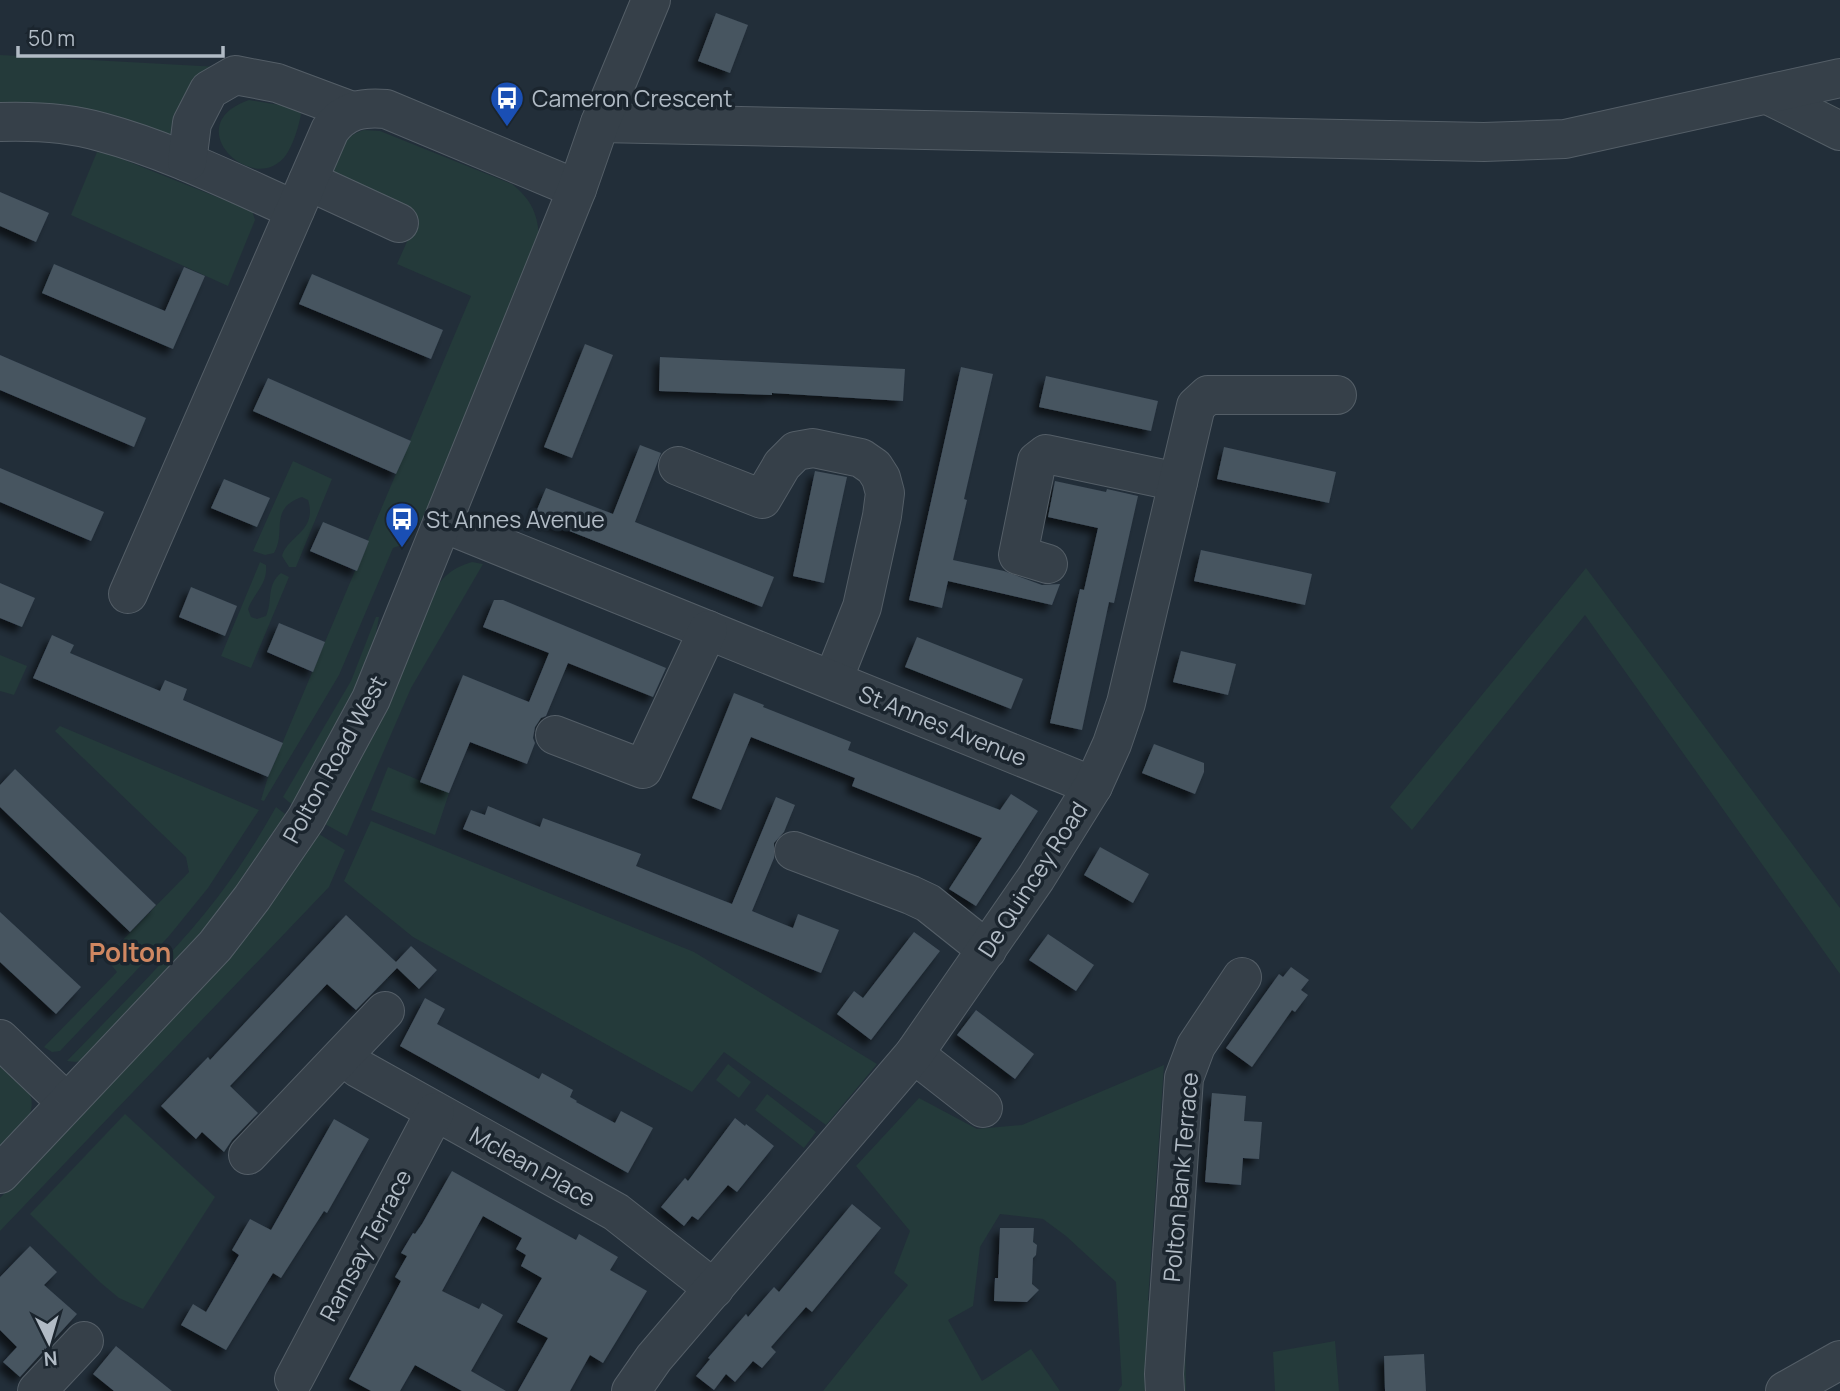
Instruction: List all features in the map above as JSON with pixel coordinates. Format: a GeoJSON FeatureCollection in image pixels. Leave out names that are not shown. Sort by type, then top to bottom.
{"type":"FeatureCollection","features":[{"type":"Feature","properties":{"kind":"street","name":"Polton Road West"},"geometry":{"type":"LineString","coordinates":[[0,1174],[215,946],[252,898],[306,819],[372,699],[651,0]]}},
{"type":"Feature","properties":{"kind":"street"},"geometry":{"type":"LineString","coordinates":[[187,162],[192,123],[209,90],[235,75],[277,83],[352,111]]}},
{"type":"Feature","properties":{"kind":"street"},"geometry":{"type":"LineString","coordinates":[[600,123],[1484,142],[1565,139],[1840,78]]}},
{"type":"Feature","properties":{"kind":"street"},"geometry":{"type":"LineString","coordinates":[[1768,95],[1840,131]]}},
{"type":"Feature","properties":{"kind":"street"},"geometry":{"type":"LineString","coordinates":[[128,594],[330,130],[339,118],[369,107],[386,109],[577,189]]}},
{"type":"Feature","properties":{"kind":"street"},"geometry":{"type":"LineString","coordinates":[[0,122],[49,124],[100,131],[187,162],[400,223]]}},
{"type":"Feature","properties":{"kind":"street","name":"De Quincey Road"},"geometry":{"type":"LineString","coordinates":[[631,1391],[654,1358],[914,1054],[1036,878],[1093,786],[1126,703],[1196,407],[1208,395],[1337,396]]}},
{"type":"Feature","properties":{"kind":"street"},"geometry":{"type":"LineString","coordinates":[[678,466],[762,499],[782,465],[796,452],[813,448],[861,458],[874,467],[881,478],[885,493],[882,516],[862,607],[832,680]]}},
{"type":"Feature","properties":{"kind":"street"},"geometry":{"type":"LineString","coordinates":[[1048,564],[1018,555],[1037,461],[1046,454],[1178,482]]}},
{"type":"Feature","properties":{"kind":"street","name":"St Annes Avenue"},"geometry":{"type":"LineString","coordinates":[[443,523],[1093,786]]}},
{"type":"Feature","properties":{"kind":"street"},"geometry":{"type":"LineString","coordinates":[[555,735],[643,769],[708,630]]}},
{"type":"Feature","properties":{"kind":"street"},"geometry":{"type":"LineString","coordinates":[[794,851],[919,899],[987,950]]}},
{"type":"Feature","properties":{"kind":"street","name":"Polton Bank Terrace"},"geometry":{"type":"LineString","coordinates":[[1165,1391],[1184,1078],[1196,1046],[1242,977]]}},
{"type":"Feature","properties":{"kind":"street"},"geometry":{"type":"LineString","coordinates":[[248,1155],[385,1011]]}},
{"type":"Feature","properties":{"kind":"street"},"geometry":{"type":"LineString","coordinates":[[0,1039],[66,1102]]}},
{"type":"Feature","properties":{"kind":"street"},"geometry":{"type":"LineString","coordinates":[[914,1054],[983,1108]]}},
{"type":"Feature","properties":{"kind":"street","name":"Mclean Place"},"geometry":{"type":"LineString","coordinates":[[343,1056],[358,1068],[616,1212],[714,1289]]}},
{"type":"Feature","properties":{"kind":"street","name":"Ramsay Terrace"},"geometry":{"type":"LineString","coordinates":[[294,1379],[435,1112]]}},
{"type":"Feature","properties":{"kind":"street"},"geometry":{"type":"LineString","coordinates":[[39,1390],[84,1341]]}},
{"type":"Feature","properties":{"kind":"street"},"geometry":{"type":"LineString","coordinates":[[1785,1391],[1840,1360]]}},
{"type":"Feature","properties":{"kind":"green space"},"geometry":{"type":"Polygon","coordinates":[[[0,55],[219,67],[175,141],[0,112],[0,55]]]}},
{"type":"Feature","properties":{"kind":"green space"},"geometry":{"type":"Polygon","coordinates":[[[249,100],[298,108],[301,114],[289,151],[272,166],[256,168],[241,164],[228,153],[220,140],[219,125],[228,111],[249,100]]]}},
{"type":"Feature","properties":{"kind":"green space"},"geometry":{"type":"Polygon","coordinates":[[[364,130],[380,131],[512,184],[525,196],[533,209],[538,224],[539,242],[443,486],[407,543],[393,548],[339,675],[264,801],[261,800],[268,777],[471,296],[397,264],[418,217],[344,186],[337,178],[333,169],[335,153],[347,139],[364,130]]]}},
{"type":"Feature","properties":{"kind":"green space"},"geometry":{"type":"Polygon","coordinates":[[[97,152],[112,155],[252,211],[255,220],[228,286],[71,215],[97,152]]]}},
{"type":"Feature","properties":{"kind":"green space"},"geometry":{"type":"Polygon","coordinates":[[[293,461],[332,479],[296,567],[289,567],[282,556],[309,519],[308,500],[302,497],[292,502],[282,514],[278,545],[274,553],[265,555],[253,551],[293,461]]]}},
{"type":"Feature","properties":{"kind":"green space"},"geometry":{"type":"Polygon","coordinates":[[[260,562],[266,565],[266,572],[263,583],[248,609],[251,617],[257,619],[266,616],[273,583],[281,573],[289,577],[251,668],[221,656],[260,562]]]}},
{"type":"Feature","properties":{"kind":"green space"},"geometry":{"type":"Polygon","coordinates":[[[472,562],[483,564],[411,688],[347,836],[323,823],[370,738],[435,589],[451,572],[472,562]]]}},
{"type":"Feature","properties":{"kind":"green space"},"geometry":{"type":"Polygon","coordinates":[[[1586,568],[1840,908],[1840,974],[1585,615],[1412,830],[1390,807],[1586,568]]]}},
{"type":"Feature","properties":{"kind":"green space"},"geometry":{"type":"Polygon","coordinates":[[[376,617],[379,617],[369,669],[295,807],[283,797],[351,681],[376,617]]]}},
{"type":"Feature","properties":{"kind":"green space"},"geometry":{"type":"Polygon","coordinates":[[[0,655],[27,666],[14,695],[0,691],[0,655]]]}},
{"type":"Feature","properties":{"kind":"green space"},"geometry":{"type":"Polygon","coordinates":[[[60,726],[259,810],[208,888],[169,936],[60,1051],[52,1052],[44,1047],[117,972],[108,961],[111,952],[189,872],[186,857],[55,731],[60,726]]]}},
{"type":"Feature","properties":{"kind":"green space"},"geometry":{"type":"Polygon","coordinates":[[[388,767],[449,793],[435,835],[371,810],[388,767]]]}},
{"type":"Feature","properties":{"kind":"green space"},"geometry":{"type":"Polygon","coordinates":[[[276,807],[289,817],[227,908],[87,1059],[67,1061],[200,919],[241,865],[276,807]]]}},
{"type":"Feature","properties":{"kind":"green space"},"geometry":{"type":"Polygon","coordinates":[[[371,821],[694,952],[877,1064],[826,1125],[724,1052],[692,1092],[413,937],[344,881],[371,821]]]}},
{"type":"Feature","properties":{"kind":"green space"},"geometry":{"type":"Polygon","coordinates":[[[319,834],[345,850],[329,887],[0,1231],[0,1198],[238,948],[319,834]]]}},
{"type":"Feature","properties":{"kind":"green space"},"geometry":{"type":"Polygon","coordinates":[[[0,1064],[25,1086],[32,1104],[26,1122],[0,1151],[0,1064]]]}},
{"type":"Feature","properties":{"kind":"green space"},"geometry":{"type":"Polygon","coordinates":[[[728,1064],[751,1082],[739,1098],[716,1080],[728,1064]]]}},
{"type":"Feature","properties":{"kind":"green space"},"geometry":{"type":"Polygon","coordinates":[[[1164,1065],[1148,1300],[1185,1333],[1186,1391],[1118,1391],[1122,1385],[1116,1282],[1066,1236],[1043,1219],[1000,1214],[980,1247],[973,1306],[948,1320],[982,1381],[1031,1349],[1060,1391],[823,1391],[908,1285],[894,1273],[910,1231],[856,1166],[919,1098],[977,1129],[1022,1125],[1164,1065]]]}},
{"type":"Feature","properties":{"kind":"green space"},"geometry":{"type":"Polygon","coordinates":[[[767,1094],[816,1132],[804,1148],[755,1110],[767,1094]]]}},
{"type":"Feature","properties":{"kind":"green space"},"geometry":{"type":"Polygon","coordinates":[[[125,1114],[215,1197],[143,1309],[119,1298],[101,1283],[30,1214],[125,1114]]]}},
{"type":"Feature","properties":{"kind":"green space"},"geometry":{"type":"Polygon","coordinates":[[[1335,1341],[1339,1391],[1275,1391],[1273,1352],[1335,1341]]]}},
{"type":"Feature","properties":{"kind":"building"},"geometry":{"type":"Polygon","coordinates":[[[716,13],[748,25],[730,73],[698,61],[716,13]]]}},
{"type":"Feature","properties":{"kind":"building"},"geometry":{"type":"Polygon","coordinates":[[[0,192],[49,213],[36,242],[0,226],[0,192]]]}},
{"type":"Feature","properties":{"kind":"building"},"geometry":{"type":"Polygon","coordinates":[[[54,264],[165,311],[184,267],[205,276],[173,349],[42,293],[54,264]]]}},
{"type":"Feature","properties":{"kind":"building"},"geometry":{"type":"Polygon","coordinates":[[[312,274],[443,330],[431,359],[299,304],[312,274]]]}},
{"type":"Feature","properties":{"kind":"building"},"geometry":{"type":"Polygon","coordinates":[[[585,344],[613,355],[572,458],[544,447],[585,344]]]}},
{"type":"Feature","properties":{"kind":"building"},"geometry":{"type":"Polygon","coordinates":[[[0,355],[146,418],[134,447],[0,390],[0,355]]]}},
{"type":"Feature","properties":{"kind":"building"},"geometry":{"type":"Polygon","coordinates":[[[660,357],[905,369],[903,401],[772,393],[659,391],[660,357]]]}},
{"type":"Feature","properties":{"kind":"building"},"geometry":{"type":"Polygon","coordinates":[[[961,367],[993,374],[953,560],[1004,571],[1042,585],[1060,584],[1052,605],[948,581],[942,608],[909,600],[961,367]]]}},
{"type":"Feature","properties":{"kind":"building"},"geometry":{"type":"Polygon","coordinates":[[[1046,376],[1158,401],[1151,431],[1039,407],[1046,376]]]}},
{"type":"Feature","properties":{"kind":"building"},"geometry":{"type":"Polygon","coordinates":[[[268,378],[411,441],[396,474],[253,411],[268,378]]]}},
{"type":"Feature","properties":{"kind":"building"},"geometry":{"type":"Polygon","coordinates":[[[640,445],[661,453],[635,522],[774,577],[762,607],[534,517],[546,488],[613,514],[640,445]]]}},
{"type":"Feature","properties":{"kind":"building"},"geometry":{"type":"Polygon","coordinates":[[[1224,447],[1336,472],[1329,503],[1217,479],[1224,447]]]}},
{"type":"Feature","properties":{"kind":"building"},"geometry":{"type":"Polygon","coordinates":[[[0,468],[104,512],[91,541],[0,502],[0,468]]]}},
{"type":"Feature","properties":{"kind":"building"},"geometry":{"type":"Polygon","coordinates":[[[815,471],[847,477],[824,583],[793,576],[815,471]]]}},
{"type":"Feature","properties":{"kind":"building"},"geometry":{"type":"Polygon","coordinates":[[[224,479],[270,498],[257,527],[211,508],[224,479]]]}},
{"type":"Feature","properties":{"kind":"building"},"geometry":{"type":"Polygon","coordinates":[[[1055,481],[1138,496],[1114,603],[1109,602],[1082,730],[1050,723],[1080,589],[1084,590],[1098,528],[1048,517],[1055,481]]]}},
{"type":"Feature","properties":{"kind":"building"},"geometry":{"type":"Polygon","coordinates":[[[323,522],[369,541],[357,571],[310,551],[323,522]]]}},
{"type":"Feature","properties":{"kind":"building"},"geometry":{"type":"Polygon","coordinates":[[[1201,550],[1312,574],[1305,605],[1194,581],[1201,550]]]}},
{"type":"Feature","properties":{"kind":"building"},"geometry":{"type":"Polygon","coordinates":[[[0,583],[35,598],[22,627],[0,618],[0,583]]]}},
{"type":"Feature","properties":{"kind":"building"},"geometry":{"type":"Polygon","coordinates":[[[191,587],[237,606],[225,636],[179,617],[191,587]]]}},
{"type":"Feature","properties":{"kind":"building"},"geometry":{"type":"Polygon","coordinates":[[[494,600],[503,600],[666,668],[653,697],[568,663],[546,716],[541,718],[535,727],[535,743],[527,764],[470,742],[449,793],[420,782],[463,675],[529,702],[549,653],[483,627],[494,600]]]}},
{"type":"Feature","properties":{"kind":"building"},"geometry":{"type":"Polygon","coordinates":[[[279,623],[325,642],[313,672],[267,652],[279,623]]]}},
{"type":"Feature","properties":{"kind":"building"},"geometry":{"type":"Polygon","coordinates":[[[52,635],[74,645],[70,653],[160,691],[165,680],[187,689],[183,700],[283,743],[268,777],[33,678],[52,635]]]}},
{"type":"Feature","properties":{"kind":"building"},"geometry":{"type":"Polygon","coordinates":[[[917,637],[1023,679],[1011,709],[905,667],[917,637]]]}},
{"type":"Feature","properties":{"kind":"building"},"geometry":{"type":"Polygon","coordinates":[[[1181,651],[1236,664],[1228,695],[1173,682],[1181,651]]]}},
{"type":"Feature","properties":{"kind":"building"},"geometry":{"type":"Polygon","coordinates":[[[734,693],[851,742],[848,750],[1000,810],[1011,794],[1038,811],[976,906],[949,889],[982,838],[852,786],[855,778],[751,737],[721,810],[692,798],[734,693]]]}},
{"type":"Feature","properties":{"kind":"building"},"geometry":{"type":"Polygon","coordinates":[[[1154,744],[1204,763],[1204,772],[1195,794],[1142,773],[1154,744]]]}},
{"type":"Feature","properties":{"kind":"building"},"geometry":{"type":"Polygon","coordinates":[[[15,769],[156,905],[130,932],[0,807],[0,785],[15,769]]]}},
{"type":"Feature","properties":{"kind":"building"},"geometry":{"type":"Polygon","coordinates":[[[776,797],[795,805],[784,832],[774,843],[774,858],[752,911],[793,928],[798,914],[839,930],[821,973],[463,829],[471,810],[485,815],[488,806],[540,827],[543,818],[641,854],[636,866],[732,904],[776,797]]]}},
{"type":"Feature","properties":{"kind":"building"},"geometry":{"type":"Polygon","coordinates":[[[1100,847],[1149,874],[1133,903],[1084,875],[1100,847]]]}},
{"type":"Feature","properties":{"kind":"building"},"geometry":{"type":"Polygon","coordinates":[[[0,912],[81,987],[56,1014],[0,962],[0,912]]]}},
{"type":"Feature","properties":{"kind":"building"},"geometry":{"type":"Polygon","coordinates":[[[346,915],[396,962],[411,946],[437,970],[419,989],[397,968],[356,1010],[327,984],[230,1086],[258,1113],[224,1152],[202,1132],[196,1139],[161,1106],[208,1057],[210,1060],[346,915]]]}},
{"type":"Feature","properties":{"kind":"building"},"geometry":{"type":"Polygon","coordinates":[[[914,932],[940,951],[871,1040],[837,1014],[854,991],[863,998],[914,932]]]}},
{"type":"Feature","properties":{"kind":"building"},"geometry":{"type":"Polygon","coordinates":[[[1048,934],[1094,965],[1076,991],[1029,960],[1048,934]]]}},
{"type":"Feature","properties":{"kind":"building"},"geometry":{"type":"Polygon","coordinates":[[[1291,967],[1309,980],[1301,990],[1308,995],[1295,1012],[1292,1010],[1252,1067],[1226,1048],[1279,974],[1283,977],[1291,967]]]}},
{"type":"Feature","properties":{"kind":"building"},"geometry":{"type":"Polygon","coordinates":[[[425,998],[445,1009],[437,1024],[539,1079],[542,1073],[573,1090],[570,1097],[576,1102],[615,1123],[621,1111],[653,1128],[628,1173],[400,1046],[425,998]]]}},
{"type":"Feature","properties":{"kind":"building"},"geometry":{"type":"Polygon","coordinates":[[[976,1010],[1034,1054],[1015,1079],[957,1035],[976,1010]]]}},
{"type":"Feature","properties":{"kind":"building"},"geometry":{"type":"Polygon","coordinates":[[[1212,1093],[1246,1096],[1244,1121],[1262,1122],[1259,1159],[1243,1158],[1241,1185],[1205,1182],[1212,1093]]]}},
{"type":"Feature","properties":{"kind":"building"},"geometry":{"type":"Polygon","coordinates":[[[735,1118],[774,1146],[737,1192],[728,1185],[698,1220],[692,1216],[684,1226],[661,1207],[685,1178],[688,1181],[735,1118]]]}},
{"type":"Feature","properties":{"kind":"building"},"geometry":{"type":"Polygon","coordinates":[[[334,1119],[369,1139],[327,1213],[324,1211],[281,1278],[273,1273],[226,1350],[181,1325],[193,1304],[206,1312],[239,1255],[232,1250],[250,1219],[271,1230],[334,1119]]]}},
{"type":"Feature","properties":{"kind":"building"},"geometry":{"type":"Polygon","coordinates":[[[452,1171],[576,1240],[579,1234],[618,1257],[610,1270],[647,1291],[603,1363],[590,1355],[570,1391],[518,1391],[548,1338],[517,1322],[542,1278],[521,1266],[526,1255],[516,1249],[522,1238],[483,1216],[442,1291],[479,1309],[482,1303],[503,1315],[471,1371],[506,1391],[462,1391],[415,1365],[400,1391],[371,1391],[349,1379],[401,1281],[395,1277],[407,1256],[401,1253],[422,1224],[452,1171]]]}},
{"type":"Feature","properties":{"kind":"building"},"geometry":{"type":"Polygon","coordinates":[[[852,1204],[881,1228],[812,1312],[806,1307],[771,1347],[776,1352],[762,1368],[753,1361],[735,1382],[726,1374],[714,1390],[696,1376],[746,1314],[748,1317],[774,1287],[779,1292],[852,1204]]]}},
{"type":"Feature","properties":{"kind":"building"},"geometry":{"type":"Polygon","coordinates":[[[1000,1228],[1034,1228],[1033,1242],[1037,1245],[1033,1258],[1032,1284],[1039,1290],[1027,1302],[994,1301],[995,1278],[998,1278],[1000,1228]]]}},
{"type":"Feature","properties":{"kind":"building"},"geometry":{"type":"Polygon","coordinates":[[[30,1246],[57,1272],[44,1285],[77,1314],[20,1377],[3,1362],[17,1347],[0,1330],[0,1277],[30,1246]]]}},
{"type":"Feature","properties":{"kind":"building"},"geometry":{"type":"Polygon","coordinates":[[[116,1346],[172,1391],[114,1391],[93,1374],[116,1346]]]}},
{"type":"Feature","properties":{"kind":"building"},"geometry":{"type":"Polygon","coordinates":[[[1424,1354],[1426,1391],[1385,1391],[1384,1356],[1424,1354]]]}},
{"type":"Feature","properties":{"kind":"place","name":"Cameron Crescent"},"geometry":{"type":"Point","coordinates":[507,128]}},
{"type":"Feature","properties":{"kind":"place","name":"St Annes Avenue"},"geometry":{"type":"Point","coordinates":[402,549]}},
{"type":"Feature","properties":{"kind":"district","name":"Polton"},"geometry":{"type":"Point","coordinates":[130,952]}}]}
